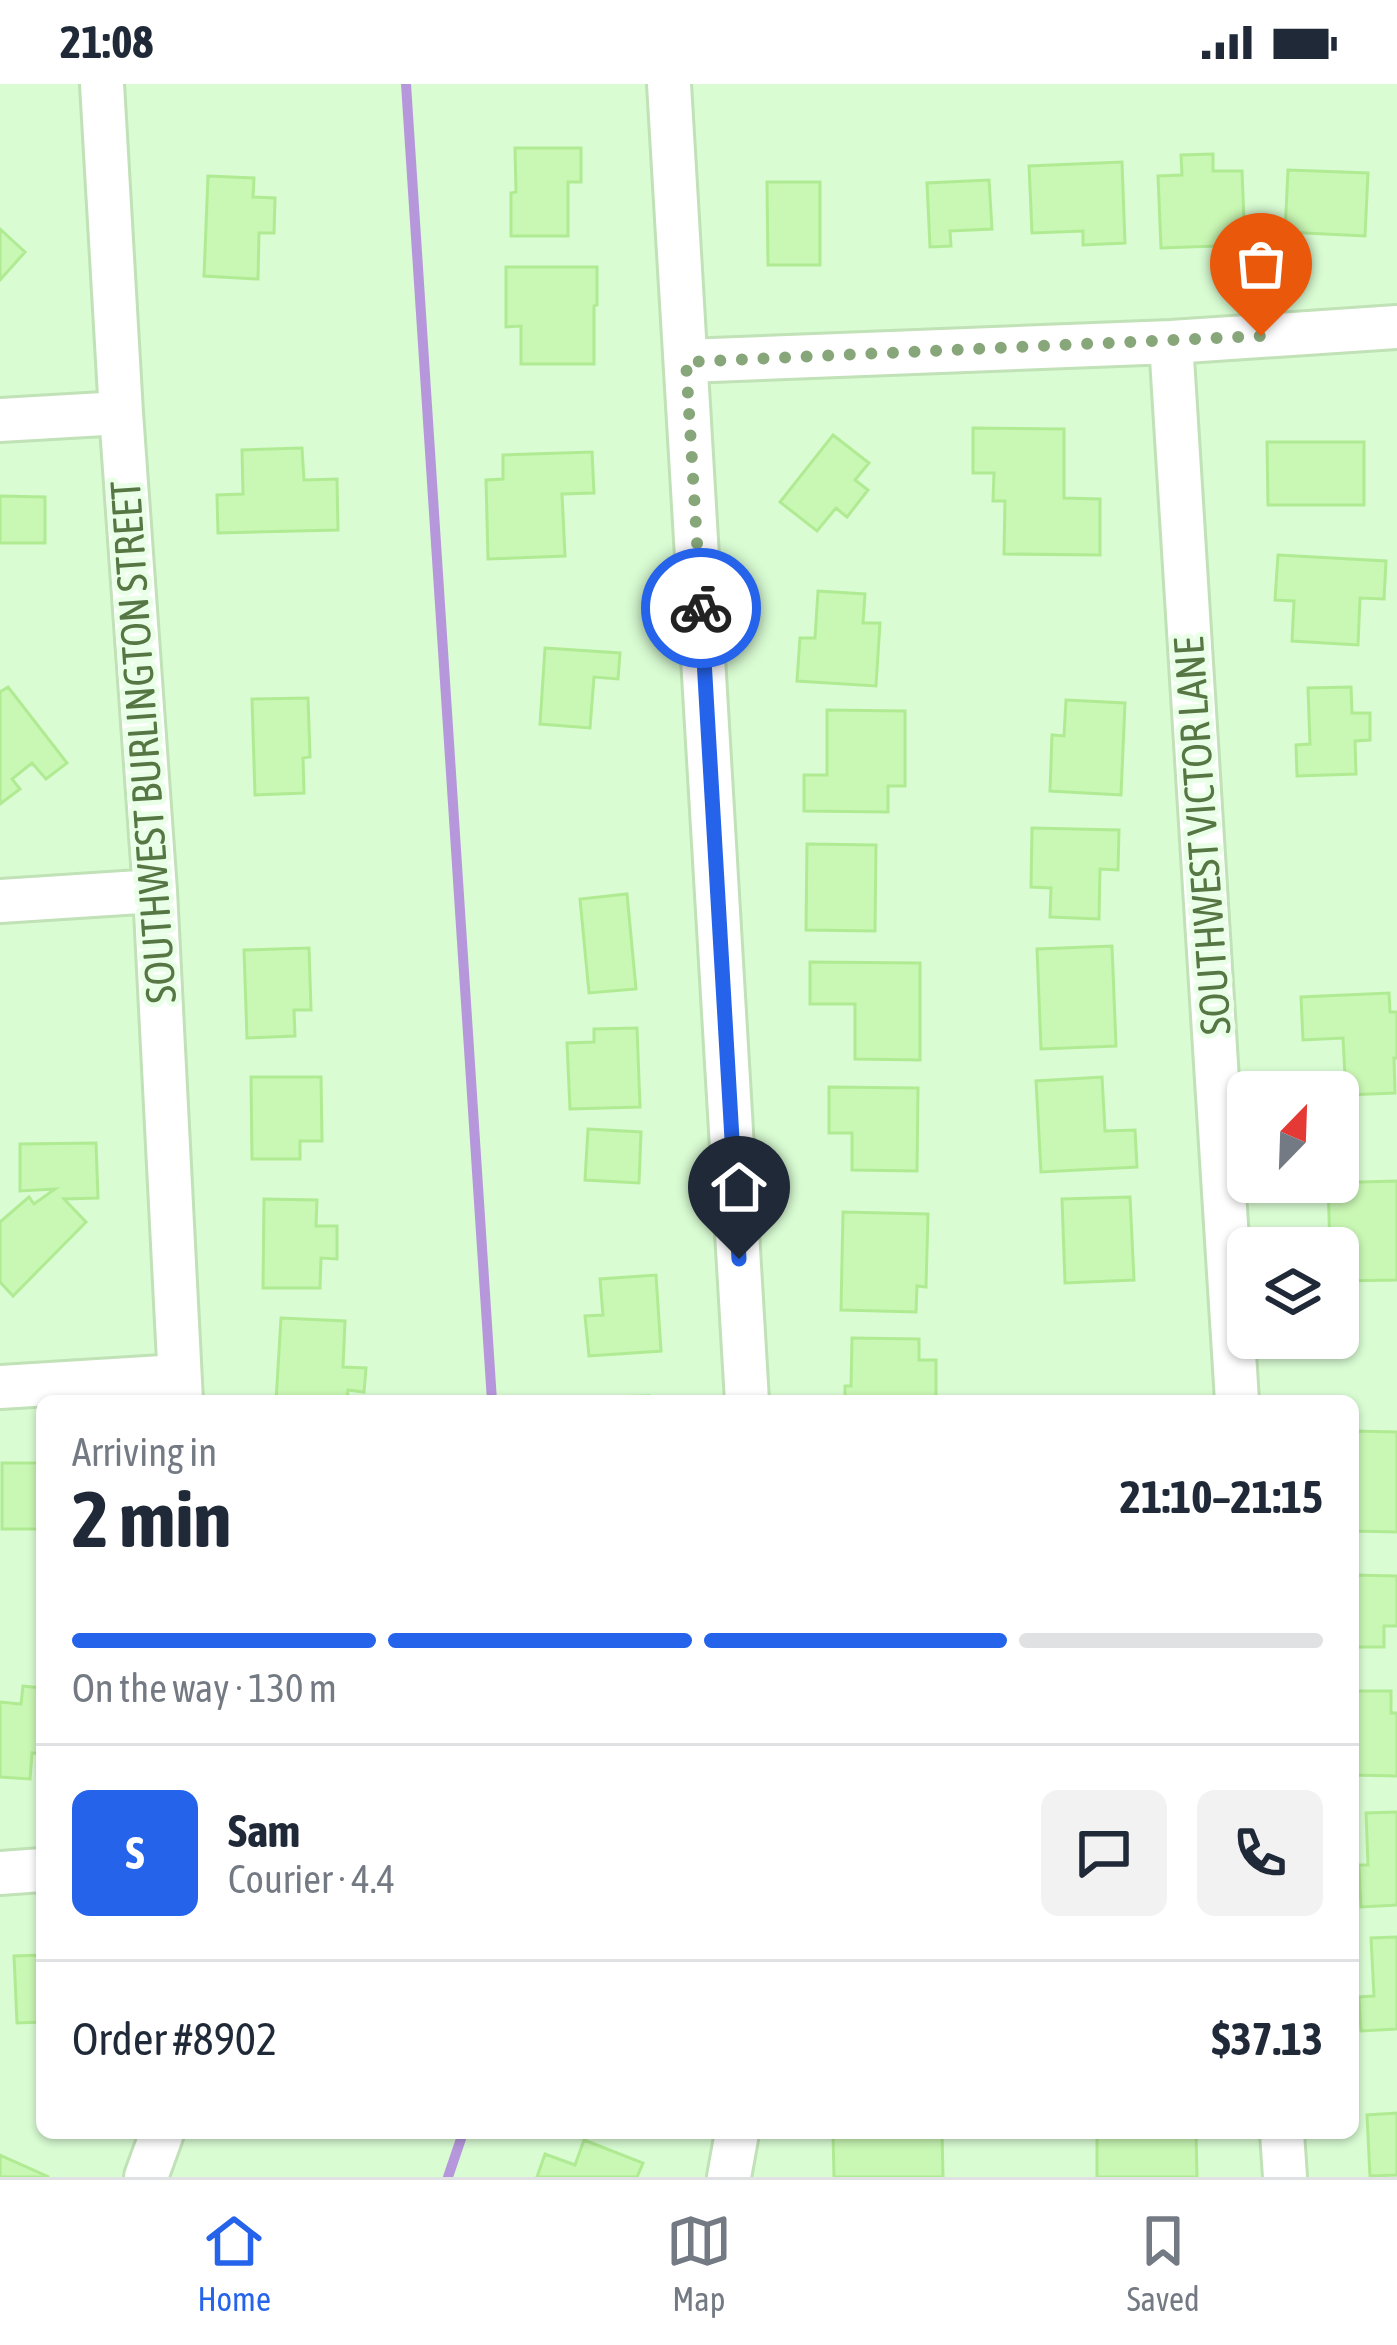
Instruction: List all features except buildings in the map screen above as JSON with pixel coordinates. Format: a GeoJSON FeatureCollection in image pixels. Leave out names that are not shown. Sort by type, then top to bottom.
{"type":"FeatureCollection","features":[{"type":"Feature","properties":{"kind":"street","name":"SOUTHWEST BURLINGTON STREET"},"geometry":{"type":"LineString","coordinates":[[102,84],[155,891],[180,1389]]}},
{"type":"Feature","properties":{"kind":"street"},"geometry":{"type":"LineString","coordinates":[[669,84],[747,1395]]}},
{"type":"Feature","properties":{"kind":"street"},"geometry":{"type":"LineString","coordinates":[[686,362],[1171,342],[1397,327]]}},
{"type":"Feature","properties":{"kind":"street","name":"SOUTHWEST VICTOR LANE"},"geometry":{"type":"LineString","coordinates":[[1171,342],[1237,1395]]}},
{"type":"Feature","properties":{"kind":"street"},"geometry":{"type":"LineString","coordinates":[[0,420],[122,413]]}},
{"type":"Feature","properties":{"kind":"street"},"geometry":{"type":"LineString","coordinates":[[0,901],[155,891]]}},
{"type":"Feature","properties":{"kind":"street"},"geometry":{"type":"LineString","coordinates":[[0,1387],[180,1389]]}},
{"type":"Feature","properties":{"kind":"street"},"geometry":{"type":"LineString","coordinates":[[0,1873],[36,1870]]}},
{"type":"Feature","properties":{"kind":"street"},"geometry":{"type":"LineString","coordinates":[[146,2177],[160,2139]]}},
{"type":"Feature","properties":{"kind":"street"},"geometry":{"type":"LineString","coordinates":[[729,2177],[736,2139]]}},
{"type":"Feature","properties":{"kind":"street"},"geometry":{"type":"LineString","coordinates":[[1282,2139],[1285,2177]]}},
{"type":"Feature","properties":{"kind":"shaded area"},"geometry":{"type":"Polygon","coordinates":[[[0,84],[84,84],[102,395],[0,401],[0,84]]]}},
{"type":"Feature","properties":{"kind":"shaded area"},"geometry":{"type":"Polygon","coordinates":[[[120,84],[650,84],[729,1395],[199,1395],[120,84]]]}},
{"type":"Feature","properties":{"kind":"shaded area"},"geometry":{"type":"Polygon","coordinates":[[[687,84],[1397,84],[1397,308],[704,341],[687,84]]]}},
{"type":"Feature","properties":{"kind":"shaded area"},"geometry":{"type":"Polygon","coordinates":[[[1397,347],[1397,2177],[1303,2177],[1300,2139],[1359,2139],[1359,1395],[1255,1395],[1252,1359],[1359,1359],[1359,1227],[1247,1227],[1245,1203],[1359,1203],[1359,1071],[1236,1071],[1190,360],[1397,347]]]}},
{"type":"Feature","properties":{"kind":"shaded area"},"geometry":{"type":"Polygon","coordinates":[[[1154,362],[1218,1395],[765,1395],[706,380],[1154,362]]]}},
{"type":"Feature","properties":{"kind":"shaded area"},"geometry":{"type":"Polygon","coordinates":[[[105,434],[136,873],[0,882],[0,440],[105,434]]]}},
{"type":"Feature","properties":{"kind":"shaded area"},"geometry":{"type":"Polygon","coordinates":[[[138,913],[160,1358],[0,1368],[0,921],[138,913]]]}},
{"type":"Feature","properties":{"kind":"shaded area"},"geometry":{"type":"Polygon","coordinates":[[[36,1404],[36,1851],[0,1854],[0,1407],[36,1404]]]}},
{"type":"Feature","properties":{"kind":"shaded area"},"geometry":{"type":"Polygon","coordinates":[[[36,1890],[36,2139],[141,2139],[127,2177],[0,2177],[0,1893],[36,1890]]]}},
{"type":"Feature","properties":{"kind":"shaded area"},"geometry":{"type":"Polygon","coordinates":[[[178,2139],[718,2139],[711,2177],[165,2177],[178,2139]]]}},
{"type":"Feature","properties":{"kind":"shaded area"},"geometry":{"type":"Polygon","coordinates":[[[754,2139],[1264,2139],[1267,2177],[747,2177],[754,2139]]]}},
{"type":"Feature","properties":{"kind":"waterway"},"geometry":{"type":"LineString","coordinates":[[406,84],[492,1395]]}},
{"type":"Feature","properties":{"kind":"waterway"},"geometry":{"type":"LineString","coordinates":[[448,2177],[461,2139]]}},
{"type":"Feature","properties":{"kind":"way so far"},"geometry":{"type":"LineString","coordinates":[[701,608],[686,362],[1261,336]]}},
{"type":"Feature","properties":{"kind":"route"},"geometry":{"type":"LineString","coordinates":[[701,608],[739,1259]]}}]}
